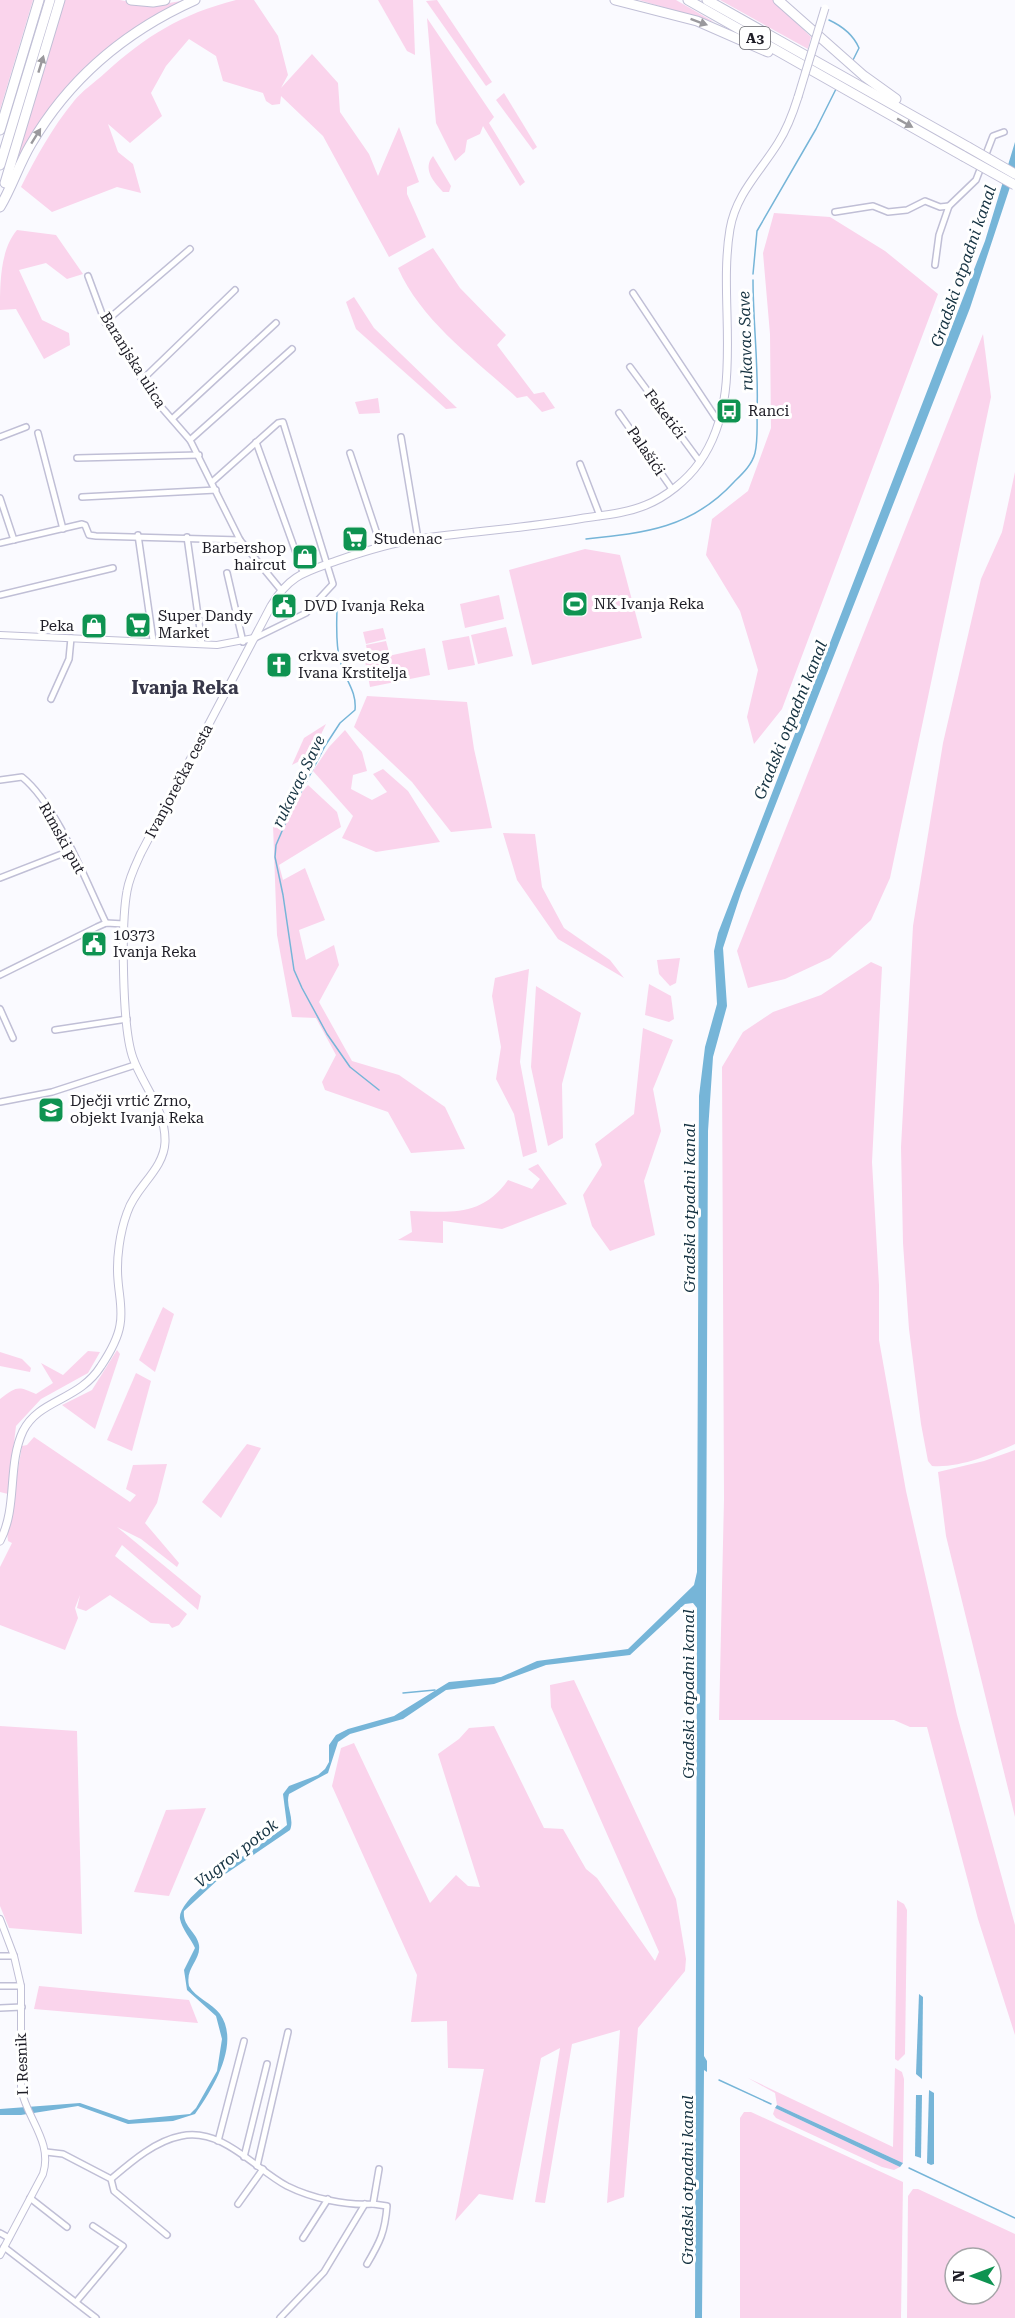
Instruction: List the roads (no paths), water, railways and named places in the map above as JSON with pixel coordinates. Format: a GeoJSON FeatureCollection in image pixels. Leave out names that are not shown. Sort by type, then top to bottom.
{"type":"FeatureCollection","features":[{"type":"Feature","properties":{"kind":"highway"},"geometry":{"type":"LineString","coordinates":[[0,130],[39,0]]}},
{"type":"Feature","properties":{"kind":"highway"},"geometry":{"type":"LineString","coordinates":[[0,165],[50,0]]}},
{"type":"Feature","properties":{"kind":"highway"},"geometry":{"type":"LineString","coordinates":[[0,200],[60,0]]}},
{"type":"Feature","properties":{"kind":"highway"},"geometry":{"type":"LineString","coordinates":[[131,0],[153,2],[165,0]]}},
{"type":"Feature","properties":{"kind":"highway"},"geometry":{"type":"LineString","coordinates":[[0,207],[32,141],[70,90],[117,46],[146,25],[195,0]]}},
{"type":"Feature","properties":{"kind":"highway"},"geometry":{"type":"LineString","coordinates":[[615,0],[669,12],[707,25],[821,78]]}},
{"type":"Feature","properties":{"kind":"highway","name":"A3"},"geometry":{"type":"LineString","coordinates":[[688,0],[821,78],[1015,174]]}},
{"type":"Feature","properties":{"kind":"highway","name":"A3"},"geometry":{"type":"LineString","coordinates":[[707,0],[936,123],[966,151],[1015,185]]}},
{"type":"Feature","properties":{"kind":"highway"},"geometry":{"type":"LineString","coordinates":[[778,0],[835,52],[861,81]]}},
{"type":"Feature","properties":{"kind":"main road","name":"Ivanjorečka cesta"},"geometry":{"type":"LineString","coordinates":[[0,1541],[8,1517],[17,1452],[24,1430],[38,1413],[75,1393],[90,1381],[101,1367],[119,1330],[121,1315],[118,1269],[125,1220],[130,1205],[160,1159],[165,1140],[161,1117],[135,1065],[128,1040],[124,924],[126,893],[137,862],[254,638],[280,590],[303,572],[381,546],[418,539],[600,516],[646,505],[672,489],[700,462],[722,420],[730,228],[743,192],[783,135],[798,97],[827,0]]}},
{"type":"Feature","properties":{"kind":"street"},"geometry":{"type":"LineString","coordinates":[[935,265],[939,236],[949,206],[976,180],[993,136],[1004,132]]}},
{"type":"Feature","properties":{"kind":"street"},"geometry":{"type":"LineString","coordinates":[[835,212],[873,206],[888,212],[907,210],[925,201],[940,207],[949,206]]}},
{"type":"Feature","properties":{"kind":"street"},"geometry":{"type":"LineString","coordinates":[[105,322],[190,249]]}},
{"type":"Feature","properties":{"kind":"street","name":"Baranjska ulica"},"geometry":{"type":"LineString","coordinates":[[88,276],[105,322],[156,401],[190,440],[240,540],[280,590]]}},
{"type":"Feature","properties":{"kind":"street"},"geometry":{"type":"LineString","coordinates":[[143,379],[235,290]]}},
{"type":"Feature","properties":{"kind":"street"},"geometry":{"type":"LineString","coordinates":[[633,293],[716,418],[722,420]]}},
{"type":"Feature","properties":{"kind":"street"},"geometry":{"type":"LineString","coordinates":[[172,419],[276,323]]}},
{"type":"Feature","properties":{"kind":"street"},"geometry":{"type":"LineString","coordinates":[[190,440],[292,349]]}},
{"type":"Feature","properties":{"kind":"street","name":"Feketići"},"geometry":{"type":"LineString","coordinates":[[630,367],[700,462]]}},
{"type":"Feature","properties":{"kind":"street","name":"Palašići"},"geometry":{"type":"LineString","coordinates":[[619,413],[672,489]]}},
{"type":"Feature","properties":{"kind":"street"},"geometry":{"type":"LineString","coordinates":[[0,635],[153,640],[202,644],[243,642],[306,613],[333,584],[283,422],[278,423],[212,482]]}},
{"type":"Feature","properties":{"kind":"street"},"geometry":{"type":"LineString","coordinates":[[0,437],[26,427]]}},
{"type":"Feature","properties":{"kind":"street"},"geometry":{"type":"LineString","coordinates":[[38,433],[63,529]]}},
{"type":"Feature","properties":{"kind":"street"},"geometry":{"type":"LineString","coordinates":[[401,437],[418,539]]}},
{"type":"Feature","properties":{"kind":"street"},"geometry":{"type":"LineString","coordinates":[[256,442],[303,572]]}},
{"type":"Feature","properties":{"kind":"street"},"geometry":{"type":"LineString","coordinates":[[350,453],[381,546]]}},
{"type":"Feature","properties":{"kind":"street"},"geometry":{"type":"LineString","coordinates":[[77,458],[199,455]]}},
{"type":"Feature","properties":{"kind":"street"},"geometry":{"type":"LineString","coordinates":[[580,464],[600,516]]}},
{"type":"Feature","properties":{"kind":"street"},"geometry":{"type":"LineString","coordinates":[[82,497],[216,490]]}},
{"type":"Feature","properties":{"kind":"street"},"geometry":{"type":"LineString","coordinates":[[0,498],[14,540]]}},
{"type":"Feature","properties":{"kind":"street"},"geometry":{"type":"LineString","coordinates":[[0,543],[82,524],[86,525],[89,535],[240,540]]}},
{"type":"Feature","properties":{"kind":"street"},"geometry":{"type":"LineString","coordinates":[[138,535],[153,640]]}},
{"type":"Feature","properties":{"kind":"street"},"geometry":{"type":"LineString","coordinates":[[187,537],[202,644]]}},
{"type":"Feature","properties":{"kind":"street"},"geometry":{"type":"LineString","coordinates":[[0,595],[113,568]]}},
{"type":"Feature","properties":{"kind":"street"},"geometry":{"type":"LineString","coordinates":[[227,573],[243,642]]}},
{"type":"Feature","properties":{"kind":"street"},"geometry":{"type":"LineString","coordinates":[[51,699],[69,659],[71,638]]}},
{"type":"Feature","properties":{"kind":"street","name":"Rimski put"},"geometry":{"type":"LineString","coordinates":[[0,780],[22,777],[33,786],[72,850],[106,923]]}},
{"type":"Feature","properties":{"kind":"street"},"geometry":{"type":"LineString","coordinates":[[0,878],[72,850]]}},
{"type":"Feature","properties":{"kind":"street"},"geometry":{"type":"LineString","coordinates":[[0,975],[106,923],[124,924]]}},
{"type":"Feature","properties":{"kind":"street"},"geometry":{"type":"LineString","coordinates":[[0,1009],[13,1038]]}},
{"type":"Feature","properties":{"kind":"street"},"geometry":{"type":"LineString","coordinates":[[55,1030],[127,1019]]}},
{"type":"Feature","properties":{"kind":"street"},"geometry":{"type":"LineString","coordinates":[[0,1102],[52,1092],[135,1065]]}},
{"type":"Feature","properties":{"kind":"street","name":"I. Resnik"},"geometry":{"type":"LineString","coordinates":[[0,1920],[14,1956],[21,1986],[20,2077],[24,2102],[46,2152]]}},
{"type":"Feature","properties":{"kind":"street"},"geometry":{"type":"LineString","coordinates":[[0,1956],[14,1956]]}},
{"type":"Feature","properties":{"kind":"street"},"geometry":{"type":"LineString","coordinates":[[0,1986],[21,1986]]}},
{"type":"Feature","properties":{"kind":"street"},"geometry":{"type":"LineString","coordinates":[[0,2008],[21,2007]]}},
{"type":"Feature","properties":{"kind":"street"},"geometry":{"type":"LineString","coordinates":[[238,2204],[260,2167],[288,2032]]}},
{"type":"Feature","properties":{"kind":"street"},"geometry":{"type":"LineString","coordinates":[[218,2141],[244,2041]]}},
{"type":"Feature","properties":{"kind":"street"},"geometry":{"type":"LineString","coordinates":[[244,2157],[267,2064]]}},
{"type":"Feature","properties":{"kind":"street"},"geometry":{"type":"LineString","coordinates":[[111,2179],[140,2155],[181,2136],[206,2136],[218,2141],[304,2194],[387,2206],[381,2241],[366,2264]]}},
{"type":"Feature","properties":{"kind":"street"},"geometry":{"type":"LineString","coordinates":[[0,2254],[43,2174],[46,2152],[63,2154],[111,2179],[114,2191],[167,2235]]}},
{"type":"Feature","properties":{"kind":"street"},"geometry":{"type":"LineString","coordinates":[[373,2204],[379,2169]]}},
{"type":"Feature","properties":{"kind":"street"},"geometry":{"type":"LineString","coordinates":[[30,2198],[67,2227]]}},
{"type":"Feature","properties":{"kind":"street"},"geometry":{"type":"LineString","coordinates":[[303,2238],[328,2199]]}},
{"type":"Feature","properties":{"kind":"street"},"geometry":{"type":"LineString","coordinates":[[280,2318],[324,2272],[365,2204]]}},
{"type":"Feature","properties":{"kind":"street"},"geometry":{"type":"LineString","coordinates":[[76,2302],[123,2246],[93,2226]]}},
{"type":"Feature","properties":{"kind":"street"},"geometry":{"type":"LineString","coordinates":[[0,2233],[9,2238]]}},
{"type":"Feature","properties":{"kind":"street"},"geometry":{"type":"LineString","coordinates":[[4,2247],[96,2318]]}},
{"type":"Feature","properties":{"kind":"water"},"geometry":{"type":"Polygon","coordinates":[[[1015,142],[1015,172],[970,308],[741,893],[723,948],[727,1006],[713,1057],[708,1131],[704,2056],[707,2061],[707,2072],[704,2070],[702,2318],[695,2318],[697,1608],[693,1603],[685,1604],[630,1655],[546,1665],[494,1684],[446,1690],[403,1719],[350,1734],[338,1742],[328,1773],[289,1794],[290,1830],[221,1877],[184,1911],[185,1921],[196,1936],[199,1945],[198,1955],[189,1974],[189,1986],[220,2014],[226,2026],[227,2039],[222,2066],[195,2114],[173,2121],[128,2124],[78,2106],[21,2115],[0,2115],[0,2109],[80,2103],[129,2120],[190,2114],[196,2108],[217,2071],[222,2039],[216,2016],[187,1990],[184,1970],[195,1948],[181,1923],[183,1908],[192,1896],[207,1883],[287,1825],[283,1794],[289,1786],[318,1775],[325,1769],[329,1762],[329,1745],[336,1735],[348,1729],[394,1716],[449,1682],[501,1677],[537,1661],[628,1649],[694,1585],[697,1572],[699,1096],[705,1047],[717,1004],[714,951],[718,933],[985,241],[1015,142]]]}},
{"type":"Feature","properties":{"kind":"water"},"geometry":{"type":"Polygon","coordinates":[[[919,1994],[923,1997],[922,2079],[916,2074],[919,1994]]]}},
{"type":"Feature","properties":{"kind":"water"},"geometry":{"type":"Polygon","coordinates":[[[929,2090],[934,2093],[934,2164],[931,2165],[927,2163],[929,2090]]]}},
{"type":"Feature","properties":{"kind":"water"},"geometry":{"type":"Polygon","coordinates":[[[916,2095],[922,2095],[921,2158],[915,2156],[916,2095]]]}},
{"type":"Feature","properties":{"kind":"water"},"geometry":{"type":"Polygon","coordinates":[[[777,2105],[903,2163],[900,2167],[775,2108],[777,2105]]]}},
{"type":"Feature","properties":{"kind":"waterway","name":"rukavac Save"},"geometry":{"type":"LineString","coordinates":[[829,20],[847,31],[857,43],[859,48],[852,62]]}},
{"type":"Feature","properties":{"kind":"waterway","name":"rukavac Save"},"geometry":{"type":"LineString","coordinates":[[753,274],[757,231],[816,129],[836,89]]}},
{"type":"Feature","properties":{"kind":"waterway","name":"rukavac Save"},"geometry":{"type":"LineString","coordinates":[[586,539],[648,530],[684,519],[718,497],[749,465],[754,457],[757,443],[753,280]]}},
{"type":"Feature","properties":{"kind":"waterway","name":"rukavac Save"},"geometry":{"type":"LineString","coordinates":[[337,605],[338,654],[354,696],[355,710],[340,723],[325,746],[289,815],[276,845],[275,857],[294,970],[302,988],[327,1034],[350,1067],[379,1090]]}},
{"type":"Feature","properties":{"kind":"waterway"},"geometry":{"type":"LineString","coordinates":[[403,1693],[435,1690]]}},
{"type":"Feature","properties":{"kind":"waterway"},"geometry":{"type":"LineString","coordinates":[[719,2080],[771,2104]]}},
{"type":"Feature","properties":{"kind":"waterway"},"geometry":{"type":"LineString","coordinates":[[909,2168],[1015,2218]]}},
{"type":"Feature","properties":{"kind":"place","name":"Ranci"},"geometry":{"type":"Point","coordinates":[729,411]}},
{"type":"Feature","properties":{"kind":"place","name":"Studenac"},"geometry":{"type":"Point","coordinates":[355,539]}},
{"type":"Feature","properties":{"kind":"place","name":"Barbershop haircut"},"geometry":{"type":"Point","coordinates":[305,557]}},
{"type":"Feature","properties":{"kind":"place","name":"NK Ivanja Reka"},"geometry":{"type":"Point","coordinates":[575,604]}},
{"type":"Feature","properties":{"kind":"place","name":"DVD Ivanja Reka"},"geometry":{"type":"Point","coordinates":[284,606]}},
{"type":"Feature","properties":{"kind":"place","name":"Super Dandy Market"},"geometry":{"type":"Point","coordinates":[138,625]}},
{"type":"Feature","properties":{"kind":"place","name":"Peka"},"geometry":{"type":"Point","coordinates":[94,626]}},
{"type":"Feature","properties":{"kind":"place","name":"crkva svetog Ivana Krstitelja"},"geometry":{"type":"Point","coordinates":[279,665]}},
{"type":"Feature","properties":{"kind":"place","name":"10373 Ivanja Reka"},"geometry":{"type":"Point","coordinates":[94,944]}},
{"type":"Feature","properties":{"kind":"place","name":"Dječji vrtić Zrno, objekt Ivanja Reka"},"geometry":{"type":"Point","coordinates":[51,1110]}},
{"type":"Feature","properties":{"kind":"district","name":"Ivanja Reka"},"geometry":{"type":"Point","coordinates":[185,688]}},
{"type":"Feature","properties":{"kind":"water label","name":"Gradski otpadni kanal"},"geometry":{"type":"Point","coordinates":[963,266]}},
{"type":"Feature","properties":{"kind":"water label","name":"Gradski otpadni kanal"},"geometry":{"type":"Point","coordinates":[790,720]}},
{"type":"Feature","properties":{"kind":"water label","name":"Gradski otpadni kanal"},"geometry":{"type":"Point","coordinates":[689,1208]}},
{"type":"Feature","properties":{"kind":"water label","name":"Gradski otpadni kanal"},"geometry":{"type":"Point","coordinates":[688,1694]}},
{"type":"Feature","properties":{"kind":"water label","name":"Vugrov potok"},"geometry":{"type":"Point","coordinates":[236,1853]}},
{"type":"Feature","properties":{"kind":"water label","name":"Gradski otpadni kanal"},"geometry":{"type":"Point","coordinates":[687,2180]}}]}
